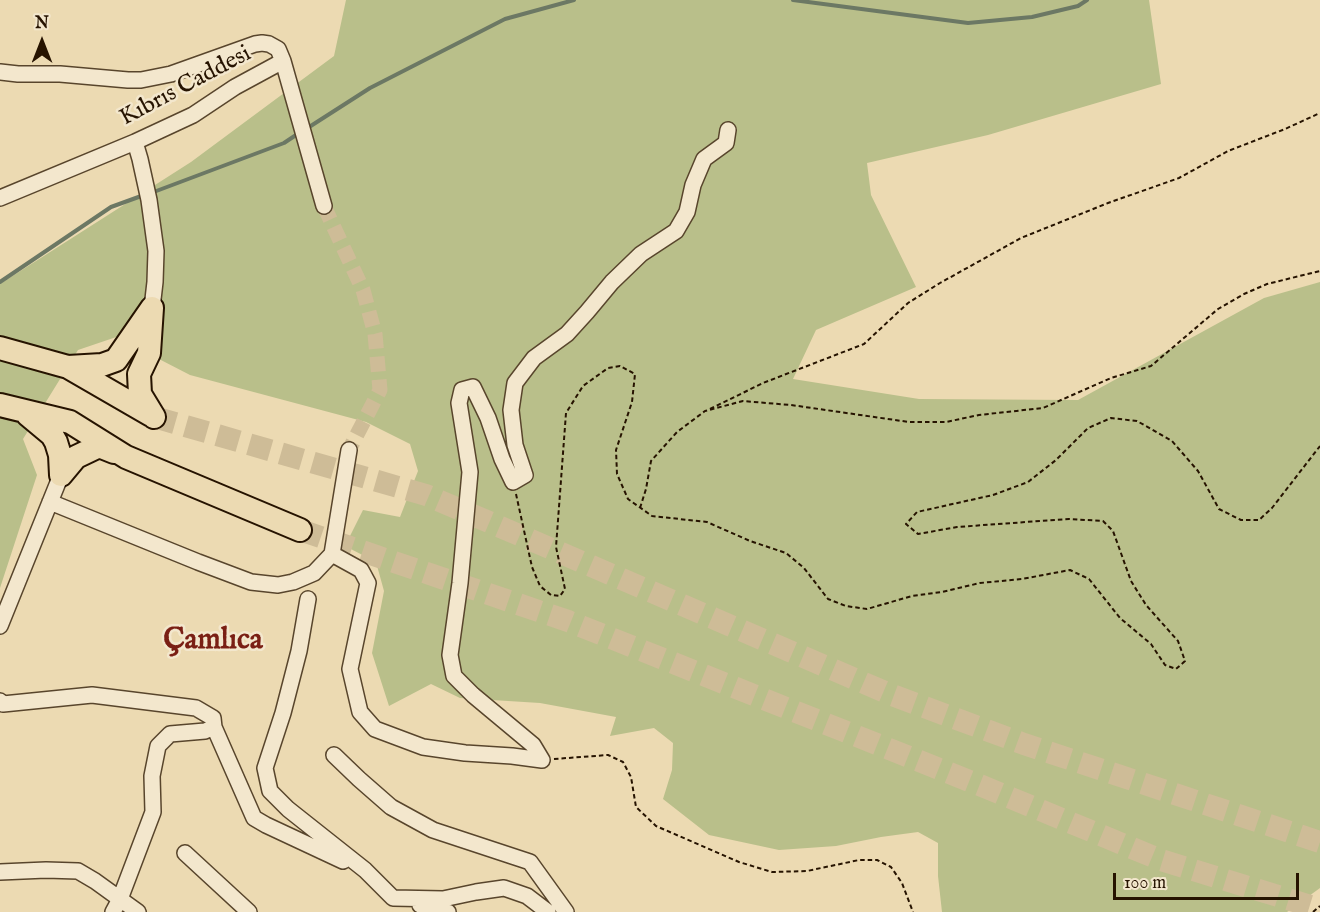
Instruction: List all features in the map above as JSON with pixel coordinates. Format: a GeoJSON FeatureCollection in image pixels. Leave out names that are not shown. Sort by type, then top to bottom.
{"type":"FeatureCollection","features":[{"type":"Feature","properties":{"kind":"highway"},"geometry":{"type":"LineString","coordinates":[[68,367],[102,365],[116,360],[152,308]]}},
{"type":"Feature","properties":{"kind":"highway"},"geometry":{"type":"LineString","coordinates":[[0,348],[68,367],[154,417],[140,394],[139,374],[149,353],[152,308]]}},
{"type":"Feature","properties":{"kind":"highway"},"geometry":{"type":"LineString","coordinates":[[0,405],[70,422],[126,457]]}},
{"type":"Feature","properties":{"kind":"highway"},"geometry":{"type":"LineString","coordinates":[[22,410],[52,435],[60,455],[61,475]]}},
{"type":"Feature","properties":{"kind":"highway"},"geometry":{"type":"LineString","coordinates":[[61,475],[76,457],[99,446],[300,530]]}},
{"type":"Feature","properties":{"kind":"street","name":"Kıbrıs Caddesi"},"geometry":{"type":"LineString","coordinates":[[0,72],[141,80],[171,74],[262,43],[269,44],[278,50],[284,66],[236,87],[193,115],[135,142],[0,198]]}},
{"type":"Feature","properties":{"kind":"street"},"geometry":{"type":"LineString","coordinates":[[284,66],[324,206]]}},
{"type":"Feature","properties":{"kind":"street"},"geometry":{"type":"LineString","coordinates":[[542,760],[533,745],[473,695],[454,676],[450,655],[460,584],[470,472],[459,403],[462,390],[473,387],[513,482],[525,475],[515,445],[511,410],[514,383],[534,358],[567,334],[612,282],[641,254],[676,231],[687,212],[693,185],[704,159],[726,143],[728,130]]}},
{"type":"Feature","properties":{"kind":"street"},"geometry":{"type":"LineString","coordinates":[[135,142],[150,200],[156,251],[152,308]]}},
{"type":"Feature","properties":{"kind":"street"},"geometry":{"type":"LineString","coordinates":[[50,502],[252,582],[278,585],[293,582],[314,573],[332,554],[349,450]]}},
{"type":"Feature","properties":{"kind":"street"},"geometry":{"type":"LineString","coordinates":[[0,626],[61,475]]}},
{"type":"Feature","properties":{"kind":"street"},"geometry":{"type":"LineString","coordinates":[[332,554],[361,570],[368,584],[350,669],[360,712],[375,729],[423,747],[542,760]]}},
{"type":"Feature","properties":{"kind":"street"},"geometry":{"type":"LineString","coordinates":[[309,599],[299,651],[283,713],[265,768],[270,791],[288,810],[365,870],[393,898],[448,912]]}},
{"type":"Feature","properties":{"kind":"street"},"geometry":{"type":"LineString","coordinates":[[0,702],[3,704],[92,695],[196,708],[213,718],[214,727],[254,818],[365,870]]}},
{"type":"Feature","properties":{"kind":"street"},"geometry":{"type":"LineString","coordinates":[[116,906],[153,812],[152,776],[158,746],[170,734],[205,731],[214,727]]}},
{"type":"Feature","properties":{"kind":"street"},"geometry":{"type":"LineString","coordinates":[[334,755],[391,807],[433,830],[530,862],[566,912]]}},
{"type":"Feature","properties":{"kind":"street"},"geometry":{"type":"LineString","coordinates":[[185,853],[249,912]]}},
{"type":"Feature","properties":{"kind":"street"},"geometry":{"type":"LineString","coordinates":[[0,872],[78,871],[96,881],[116,906],[134,907],[138,912]]}},
{"type":"Feature","properties":{"kind":"street"},"geometry":{"type":"LineString","coordinates":[[393,898],[443,899],[504,888],[527,896],[548,912]]}},
{"type":"Feature","properties":{"kind":"path"},"geometry":{"type":"LineString","coordinates":[[639,508],[646,489],[651,461],[677,432],[705,411],[763,383],[864,344],[908,303],[1021,238],[1108,202],[1179,178],[1228,151],[1320,113]]}},
{"type":"Feature","properties":{"kind":"path"},"geometry":{"type":"LineString","coordinates":[[705,411],[743,400],[909,422],[946,422],[1043,408],[1111,378],[1151,366],[1218,309],[1244,294],[1267,284],[1320,271]]}},
{"type":"Feature","properties":{"kind":"path"},"geometry":{"type":"LineString","coordinates":[[513,482],[532,567],[540,586],[551,595],[560,596],[565,590],[556,547],[566,413],[583,386],[608,368],[620,366],[635,374],[632,402],[616,450],[617,474],[628,500],[652,516],[707,522],[750,541],[786,553],[804,568],[828,599],[846,606],[867,609],[912,596],[1070,570],[1089,579],[1120,618],[1151,644],[1165,665],[1176,669],[1185,661],[1178,641],[1146,605],[1131,580],[1113,531],[1103,521],[1069,519],[1016,522],[957,527],[918,534],[906,524],[917,512],[993,495],[1028,482],[1056,460],[1088,428],[1111,418],[1137,421],[1172,441],[1198,471],[1220,509],[1241,520],[1259,520],[1272,508],[1320,446]]}},
{"type":"Feature","properties":{"kind":"path"},"geometry":{"type":"LineString","coordinates":[[542,760],[608,755],[623,762],[631,777],[636,807],[656,826],[739,862],[772,872],[807,871],[859,860],[877,860],[891,867],[902,883],[914,912]]}},
{"type":"Feature","properties":{"kind":"path"},"geometry":{"type":"LineString","coordinates":[[1313,912],[1320,906]]}},
{"type":"Feature","properties":{"kind":"green space"},"geometry":{"type":"Polygon","coordinates":[[[346,0],[1149,0],[1161,84],[988,135],[867,163],[871,195],[916,287],[816,330],[793,379],[919,399],[1078,400],[1264,298],[1320,282],[1320,888],[1287,912],[942,912],[938,876],[938,843],[918,832],[836,846],[779,850],[709,835],[663,799],[672,770],[673,743],[654,728],[610,736],[616,717],[540,703],[460,698],[431,684],[389,706],[372,653],[384,591],[376,562],[345,546],[363,510],[400,517],[418,471],[410,444],[366,422],[190,375],[157,358],[134,331],[78,350],[23,439],[37,475],[0,588],[0,284],[191,162],[334,56],[346,0]]]}},
{"type":"Feature","properties":{"kind":"waterway"},"geometry":{"type":"LineString","coordinates":[[306,129],[370,88],[505,19],[574,0]]}},
{"type":"Feature","properties":{"kind":"waterway"},"geometry":{"type":"LineString","coordinates":[[793,0],[968,23],[1032,17],[1078,6],[1087,0]]}},
{"type":"Feature","properties":{"kind":"waterway"},"geometry":{"type":"LineString","coordinates":[[151,193],[284,143],[299,133]]}},
{"type":"Feature","properties":{"kind":"waterway"},"geometry":{"type":"LineString","coordinates":[[0,282],[111,207],[144,195]]}},
{"type":"Feature","properties":{"kind":"tunnel"},"geometry":{"type":"LineString","coordinates":[[324,206],[363,290],[375,334],[380,390],[349,450]]}},
{"type":"Feature","properties":{"kind":"tunnel"},"geometry":{"type":"LineString","coordinates":[[154,417],[426,495],[892,695],[1024,744],[1320,842]]}},
{"type":"Feature","properties":{"kind":"tunnel"},"geometry":{"type":"LineString","coordinates":[[300,530],[568,621],[1161,860],[1320,909]]}},
{"type":"Feature","properties":{"kind":"district","name":"Çamlıca"},"geometry":{"type":"Point","coordinates":[213,642]}}]}
